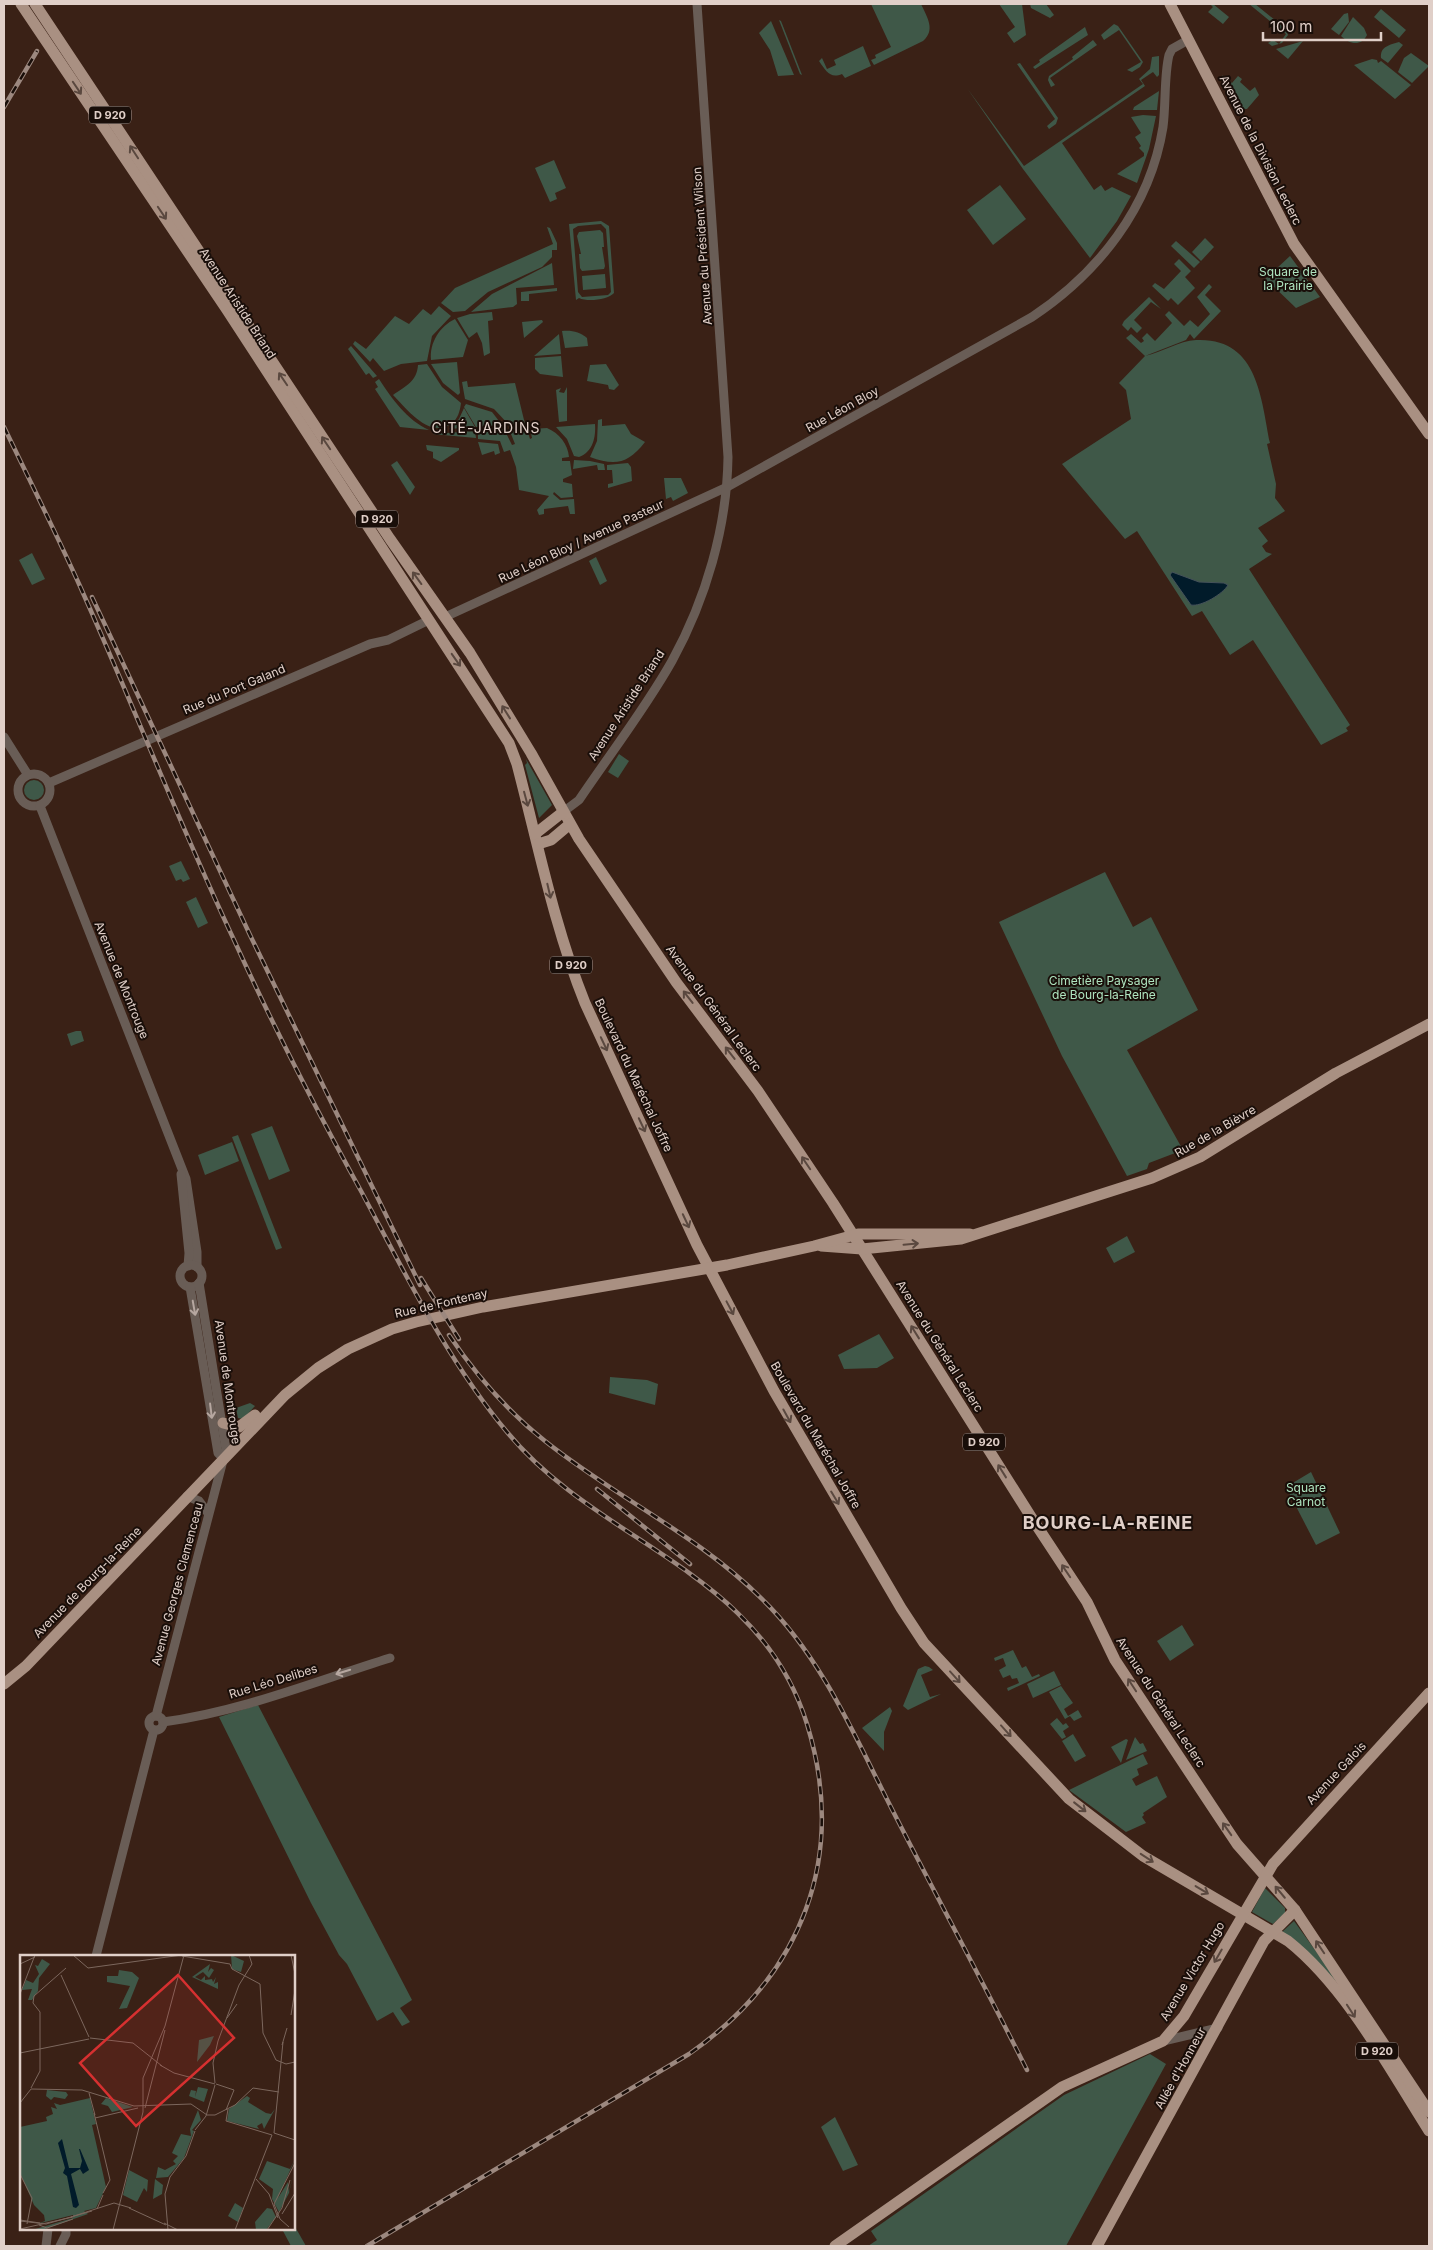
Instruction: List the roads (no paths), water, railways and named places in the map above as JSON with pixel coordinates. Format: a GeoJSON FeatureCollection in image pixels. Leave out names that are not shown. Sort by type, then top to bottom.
{"type":"FeatureCollection","features":[{"type":"Feature","properties":{"kind":"main road","name":"Avenue Aristide Briand"},"geometry":{"type":"LineString","coordinates":[[21,4],[227,310],[429,620]]}},
{"type":"Feature","properties":{"kind":"main road","name":"Avenue Aristide Briand"},"geometry":{"type":"LineString","coordinates":[[35,4],[312,423],[408,566],[445,617]]}},
{"type":"Feature","properties":{"kind":"main road","name":"Avenue de la Division Leclerc"},"geometry":{"type":"LineString","coordinates":[[1170,4],[1286,230],[1429,434]]}},
{"type":"Feature","properties":{"kind":"main road"},"geometry":{"type":"LineString","coordinates":[[429,620],[445,617]]}},
{"type":"Feature","properties":{"kind":"main road","name":"Avenue du Général Leclerc"},"geometry":{"type":"LineString","coordinates":[[445,617],[531,753],[562,812],[676,982],[758,1092],[862,1248],[1028,1512],[1087,1602],[1115,1660],[1237,1844],[1295,1910],[1429,2112]]}},
{"type":"Feature","properties":{"kind":"main road","name":"D 920"},"geometry":{"type":"LineString","coordinates":[[429,620],[509,743],[536,839]]}},
{"type":"Feature","properties":{"kind":"main road"},"geometry":{"type":"LineString","coordinates":[[536,839],[562,812]]}},
{"type":"Feature","properties":{"kind":"main road"},"geometry":{"type":"LineString","coordinates":[[536,839],[551,840],[570,824]]}},
{"type":"Feature","properties":{"kind":"main road","name":"Boulevard du Maréchal Joffre"},"geometry":{"type":"LineString","coordinates":[[536,839],[554,912],[578,985],[709,1268],[810,1456],[924,1643],[1060,1792],[1143,1856],[1242,1914]]}},
{"type":"Feature","properties":{"kind":"main road","name":"Rue de la Bièvre"},"geometry":{"type":"LineString","coordinates":[[814,1246],[862,1248],[961,1239],[970,1234],[1069,1206],[1176,1169],[1236,1137],[1336,1073],[1429,1024]]}},
{"type":"Feature","properties":{"kind":"main road","name":"Rue de la Bièvre"},"geometry":{"type":"LineString","coordinates":[[814,1246],[853,1234],[970,1234]]}},
{"type":"Feature","properties":{"kind":"main road","name":"Rue de Fontenay"},"geometry":{"type":"LineString","coordinates":[[223,1458],[276,1403],[308,1375],[362,1342],[402,1326],[483,1307],[709,1268],[814,1246]]}},
{"type":"Feature","properties":{"kind":"main road"},"geometry":{"type":"LineString","coordinates":[[223,1424],[240,1427],[260,1411],[276,1403]]}},
{"type":"Feature","properties":{"kind":"main road","name":"Avenue de Bourg-la-Reine"},"geometry":{"type":"LineString","coordinates":[[4,1684],[26,1666],[223,1458]]}},
{"type":"Feature","properties":{"kind":"main road","name":"Avenue Galois"},"geometry":{"type":"LineString","coordinates":[[1242,1914],[1265,1874],[1429,1693]]}},
{"type":"Feature","properties":{"kind":"main road","name":"Allée d'Honneur"},"geometry":{"type":"LineString","coordinates":[[1097,2246],[1264,1941],[1295,1910]]}},
{"type":"Feature","properties":{"kind":"main road","name":"D 920"},"geometry":{"type":"LineString","coordinates":[[1242,1914],[1273,1932],[1303,1953],[1338,1991],[1429,2131]]}},
{"type":"Feature","properties":{"kind":"main road","name":"Avenue Victor Hugo"},"geometry":{"type":"LineString","coordinates":[[1163,2040],[1181,2022],[1242,1914]]}},
{"type":"Feature","properties":{"kind":"main road"},"geometry":{"type":"LineString","coordinates":[[835,2246],[1062,2087],[1163,2040]]}},
{"type":"Feature","properties":{"kind":"street","name":"Avenue du Président Wilson"},"geometry":{"type":"LineString","coordinates":[[697,4],[717,267],[728,457],[727,487]]}},
{"type":"Feature","properties":{"kind":"street","name":"Rue Léon Bloy"},"geometry":{"type":"LineString","coordinates":[[727,487],[1032,317],[1059,298],[1094,267],[1110,247],[1139,199],[1158,148],[1167,97],[1169,55],[1172,49],[1188,40]]}},
{"type":"Feature","properties":{"kind":"street","name":"Rue Léon Bloy / Avenue Pasteur"},"geometry":{"type":"LineString","coordinates":[[445,617],[727,487]]}},
{"type":"Feature","properties":{"kind":"street","name":"Avenue Aristide Briand"},"geometry":{"type":"LineString","coordinates":[[562,812],[579,800],[655,688],[678,649],[705,586],[714,555],[727,487]]}},
{"type":"Feature","properties":{"kind":"street","name":"Rue du Port Galand"},"geometry":{"type":"LineString","coordinates":[[49,783],[370,644],[388,640],[429,620]]}},
{"type":"Feature","properties":{"kind":"street"},"geometry":{"type":"LineString","coordinates":[[4,737],[28,775]]}},
{"type":"Feature","properties":{"kind":"street"},"geometry":{"type":"LineString","coordinates":[[28,775],[41,775],[49,783],[49,797],[40,806],[24,803],[18,795],[19,784],[28,775]]}},
{"type":"Feature","properties":{"kind":"street","name":"Avenue de Montrouge"},"geometry":{"type":"LineString","coordinates":[[40,806],[180,1165],[192,1267]]}},
{"type":"Feature","properties":{"kind":"street"},"geometry":{"type":"LineString","coordinates":[[192,1267],[201,1274],[194,1285],[182,1282],[180,1276],[182,1269],[192,1267]]}},
{"type":"Feature","properties":{"kind":"street","name":"Avenue de Montrouge"},"geometry":{"type":"LineString","coordinates":[[194,1285],[223,1424],[226,1449],[223,1458],[218,1453],[194,1285]]}},
{"type":"Feature","properties":{"kind":"street","name":"Avenue Georges Clemenceau"},"geometry":{"type":"LineString","coordinates":[[160,1719],[208,1513],[223,1458]]}},
{"type":"Feature","properties":{"kind":"street"},"geometry":{"type":"LineString","coordinates":[[187,1496],[199,1501],[208,1513]]}},
{"type":"Feature","properties":{"kind":"street","name":"Rue Léo Delibes"},"geometry":{"type":"LineString","coordinates":[[160,1719],[191,1718],[390,1658]]}},
{"type":"Feature","properties":{"kind":"street"},"geometry":{"type":"LineString","coordinates":[[96,1955],[154,1730],[162,1728],[160,1719]]}},
{"type":"Feature","properties":{"kind":"street"},"geometry":{"type":"LineString","coordinates":[[1163,2040],[1218,2028]]}},
{"type":"Feature","properties":{"kind":"street"},"geometry":{"type":"LineString","coordinates":[[47,2242],[60,2245],[66,2231]]}},
{"type":"Feature","properties":{"kind":"water"},"geometry":{"type":"Polygon","coordinates":[[[1172,572],[1199,582],[1224,583],[1228,585],[1222,592],[1211,599],[1200,604],[1191,605],[1170,575],[1172,572]]]}},
{"type":"Feature","properties":{"kind":"railway"},"geometry":{"type":"LineString","coordinates":[[4,107],[37,51]]}},
{"type":"Feature","properties":{"kind":"railway"},"geometry":{"type":"LineString","coordinates":[[4,427],[79,584],[194,852],[264,1004],[295,1067],[446,1346],[465,1376],[507,1432],[545,1471],[586,1504],[674,1562],[716,1593],[753,1629],[784,1672],[807,1724],[818,1773],[822,1821],[817,1866],[806,1910],[787,1950],[761,1988],[728,2023],[689,2054],[367,2246]]}},
{"type":"Feature","properties":{"kind":"railway"},"geometry":{"type":"LineString","coordinates":[[92,597],[250,935],[420,1285]]}},
{"type":"Feature","properties":{"kind":"railway"},"geometry":{"type":"LineString","coordinates":[[421,1278],[459,1339]]}},
{"type":"Feature","properties":{"kind":"railway"},"geometry":{"type":"LineString","coordinates":[[449,1335],[493,1392],[531,1429],[599,1480],[711,1555],[762,1599],[804,1648],[838,1703],[1027,2070]]}},
{"type":"Feature","properties":{"kind":"railway"},"geometry":{"type":"LineString","coordinates":[[597,1489],[690,1564]]}},
{"type":"Feature","properties":{"kind":"district","name":"CITÉ-JARDINS"},"geometry":{"type":"Point","coordinates":[486,427]}},
{"type":"Feature","properties":{"kind":"district","name":"BOURG-LA-REINE"},"geometry":{"type":"Point","coordinates":[1108,1522]}},
{"type":"Feature","properties":{"kind":"park label","name":"Square de la Prairie"},"geometry":{"type":"Point","coordinates":[1288,278]}},
{"type":"Feature","properties":{"kind":"park label","name":"Cimetière Paysager de Bourg-la-Reine"},"geometry":{"type":"Point","coordinates":[1104,987]}},
{"type":"Feature","properties":{"kind":"park label","name":"Square Carnot"},"geometry":{"type":"Point","coordinates":[1306,1494]}}]}
